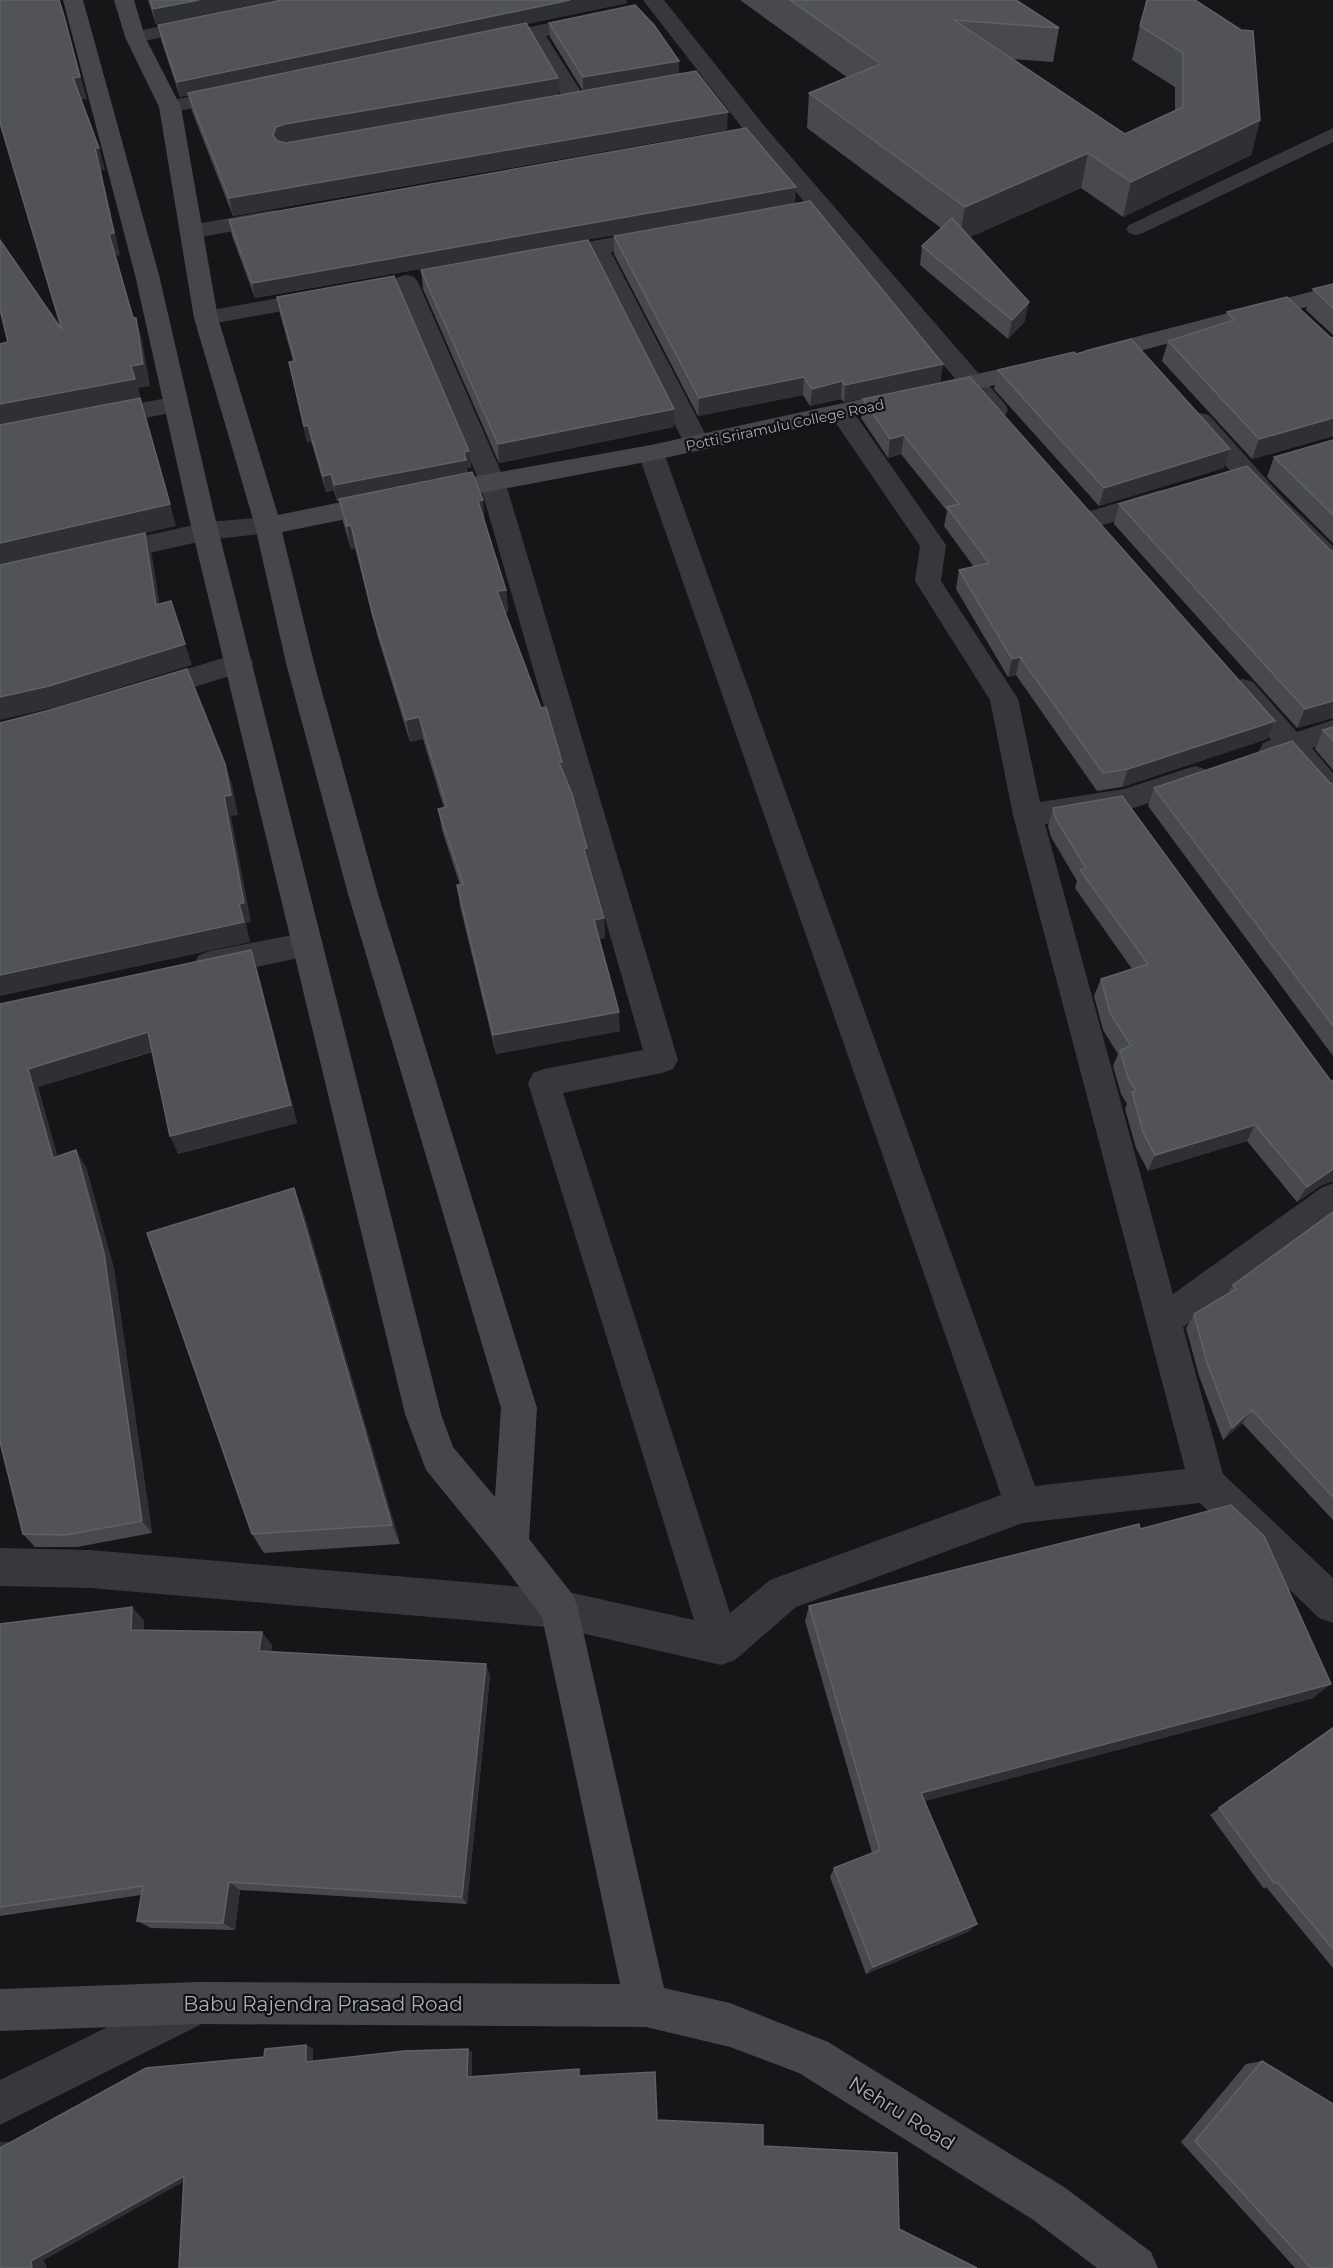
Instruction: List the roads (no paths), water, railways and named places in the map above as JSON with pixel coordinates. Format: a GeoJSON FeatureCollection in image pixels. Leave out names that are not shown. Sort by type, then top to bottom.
{"type":"FeatureCollection","features":[{"type":"Feature","properties":{"kind":"street"},"geometry":{"type":"LineString","coordinates":[[72,0],[147,275],[207,531],[423,1414],[439,1458],[510,1544],[559,1609],[646,2006]]}},
{"type":"Feature","properties":{"kind":"street"},"geometry":{"type":"LineString","coordinates":[[124,0],[135,37],[170,107],[206,318],[268,526],[300,663],[363,894],[519,1408],[510,1544]]}},
{"type":"Feature","properties":{"kind":"street"},"geometry":{"type":"LineString","coordinates":[[649,5],[701,79],[809,209],[1014,429]]}},
{"type":"Feature","properties":{"kind":"street"},"geometry":{"type":"LineString","coordinates":[[466,46],[613,15]]}},
{"type":"Feature","properties":{"kind":"street"},"geometry":{"type":"LineString","coordinates":[[135,37],[226,19]]}},
{"type":"Feature","properties":{"kind":"street"},"geometry":{"type":"LineString","coordinates":[[534,32],[576,101]]}},
{"type":"Feature","properties":{"kind":"street"},"geometry":{"type":"LineString","coordinates":[[170,107],[249,91]]}},
{"type":"Feature","properties":{"kind":"street"},"geometry":{"type":"LineString","coordinates":[[553,105],[598,97]]}},
{"type":"Feature","properties":{"kind":"street"},"geometry":{"type":"LineString","coordinates":[[191,232],[297,213]]}},
{"type":"Feature","properties":{"kind":"street"},"geometry":{"type":"LineString","coordinates":[[530,260],[680,232]]}},
{"type":"Feature","properties":{"kind":"street"},"geometry":{"type":"LineString","coordinates":[[597,247],[697,443]]}},
{"type":"Feature","properties":{"kind":"street"},"geometry":{"type":"LineString","coordinates":[[406,282],[492,481],[662,1060],[544,1083],[721,1646]]}},
{"type":"Feature","properties":{"kind":"street","name":"Potti Sriramulu College Road"},"geometry":{"type":"LineString","coordinates":[[268,526],[492,481],[651,453],[974,384],[1070,361],[1140,354],[1293,314],[1333,292]]}},
{"type":"Feature","properties":{"kind":"street"},"geometry":{"type":"LineString","coordinates":[[206,318],[348,293]]}},
{"type":"Feature","properties":{"kind":"street"},"geometry":{"type":"LineString","coordinates":[[71,424],[177,404]]}},
{"type":"Feature","properties":{"kind":"street"},"geometry":{"type":"LineString","coordinates":[[1186,405],[1276,506],[1333,562]]}},
{"type":"Feature","properties":{"kind":"street"},"geometry":{"type":"LineString","coordinates":[[841,413],[933,545],[928,581],[1004,699],[1028,815],[1207,1484],[1333,1604]]}},
{"type":"Feature","properties":{"kind":"street"},"geometry":{"type":"LineString","coordinates":[[651,453],[1023,1505]]}},
{"type":"Feature","properties":{"kind":"street"},"geometry":{"type":"LineString","coordinates":[[1093,519],[1181,492]]}},
{"type":"Feature","properties":{"kind":"street"},"geometry":{"type":"LineString","coordinates":[[80,560],[207,531],[268,526]]}},
{"type":"Feature","properties":{"kind":"street"},"geometry":{"type":"LineString","coordinates":[[126,698],[239,663]]}},
{"type":"Feature","properties":{"kind":"street"},"geometry":{"type":"LineString","coordinates":[[1230,674],[1333,792]]}},
{"type":"Feature","properties":{"kind":"street"},"geometry":{"type":"LineString","coordinates":[[1028,815],[1124,800],[1333,729]]}},
{"type":"Feature","properties":{"kind":"street"},"geometry":{"type":"LineString","coordinates":[[1124,800],[1145,828]]}},
{"type":"Feature","properties":{"kind":"street"},"geometry":{"type":"LineString","coordinates":[[183,970],[308,944]]}},
{"type":"Feature","properties":{"kind":"street"},"geometry":{"type":"LineString","coordinates":[[1162,1322],[1333,1198]]}},
{"type":"Feature","properties":{"kind":"street"},"geometry":{"type":"LineString","coordinates":[[721,1646],[784,1593],[1023,1505],[1207,1484]]}},
{"type":"Feature","properties":{"kind":"street"},"geometry":{"type":"LineString","coordinates":[[0,1567],[90,1569],[559,1609],[721,1646]]}},
{"type":"Feature","properties":{"kind":"street"},"geometry":{"type":"LineString","coordinates":[[0,2103],[199,2003]]}},
{"type":"Feature","properties":{"kind":"street","name":"Babu Rajendra Prasad Road"},"geometry":{"type":"LineString","coordinates":[[0,2010],[199,2003],[646,2006]]}},
{"type":"Feature","properties":{"kind":"street","name":"Nehru Road"},"geometry":{"type":"LineString","coordinates":[[646,2006],[730,2025],[813,2057],[1048,2203],[1135,2268]]}},
{"type":"Feature","properties":{"kind":"lane"},"geometry":{"type":"LineString","coordinates":[[1136,229],[1333,134]]}}]}
